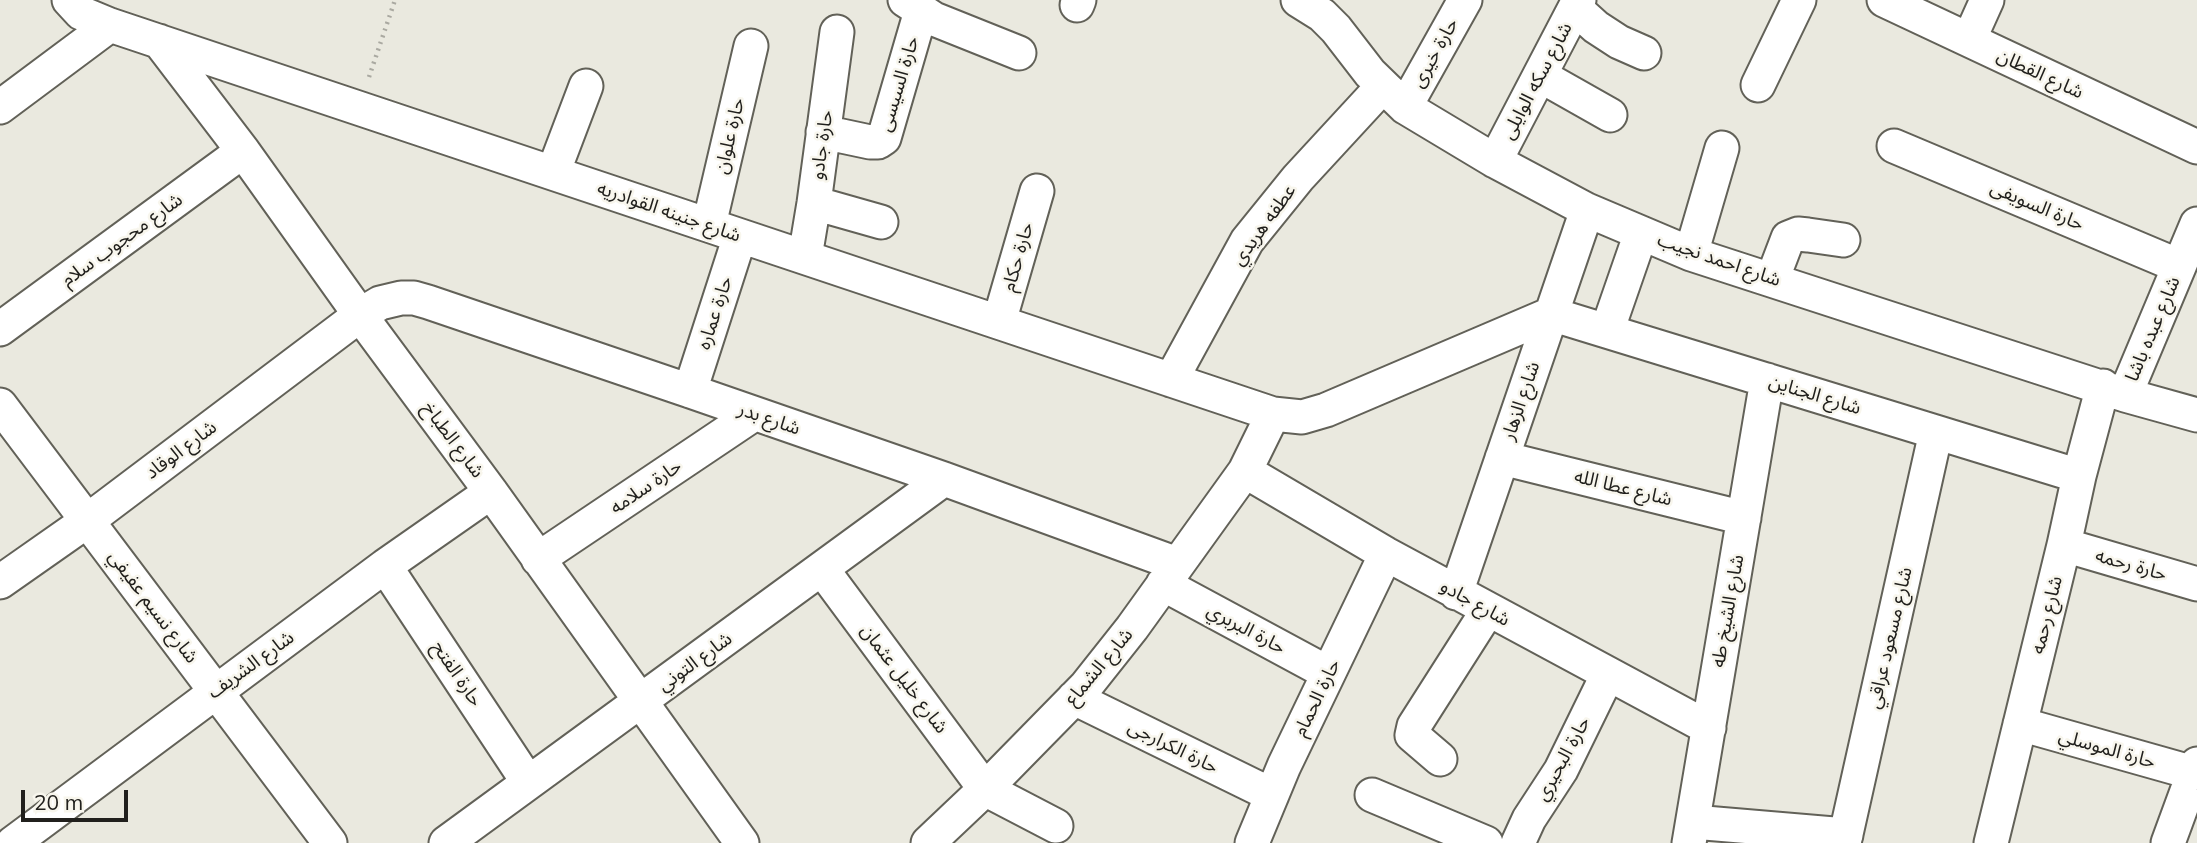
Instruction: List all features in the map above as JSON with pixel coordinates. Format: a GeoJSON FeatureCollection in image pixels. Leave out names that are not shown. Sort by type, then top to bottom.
{"type":"FeatureCollection","features":[{"type":"Feature","properties":{"kind":"street","name":"حارة خيرى"},"geometry":{"type":"LineString","coordinates":[[1394,97],[1465,0]]}},
{"type":"Feature","properties":{"kind":"street"},"geometry":{"type":"LineString","coordinates":[[1758,85],[1799,0]]}},
{"type":"Feature","properties":{"kind":"street","name":"شارع القطان"},"geometry":{"type":"LineString","coordinates":[[1884,0],[2197,147]]}},
{"type":"Feature","properties":{"kind":"street"},"geometry":{"type":"LineString","coordinates":[[1969,40],[1987,0]]}},
{"type":"Feature","properties":{"kind":"street","name":"شارع جنينه القوادريه"},"geometry":{"type":"LineString","coordinates":[[69,1],[81,13],[110,25],[1273,414]]}},
{"type":"Feature","properties":{"kind":"street","name":"شارع احمد نجيب"},"geometry":{"type":"LineString","coordinates":[[1302,1],[1336,29],[1394,97],[1495,161],[1587,210],[1691,254],[2114,391],[2197,415]]}},
{"type":"Feature","properties":{"kind":"street"},"geometry":{"type":"LineString","coordinates":[[1577,4],[1596,27],[1619,42],[1644,53]]}},
{"type":"Feature","properties":{"kind":"street","name":"شارع سكه الوايلى"},"geometry":{"type":"LineString","coordinates":[[1495,161],[1577,4]]}},
{"type":"Feature","properties":{"kind":"street","name":"حارة السيسى"},"geometry":{"type":"LineString","coordinates":[[823,132],[870,142],[878,142],[884,138],[913,5],[933,19],[1019,52]]}},
{"type":"Feature","properties":{"kind":"street"},"geometry":{"type":"LineString","coordinates":[[0,107],[110,25]]}},
{"type":"Feature","properties":{"kind":"street","name":"حارة جادو"},"geometry":{"type":"LineString","coordinates":[[805,257],[837,32]]}},
{"type":"Feature","properties":{"kind":"street","name":"شارع الطباخ"},"geometry":{"type":"LineString","coordinates":[[159,41],[243,151],[491,492],[735,841]]}},
{"type":"Feature","properties":{"kind":"street","name":"حارة علوان"},"geometry":{"type":"LineString","coordinates":[[709,225],[751,46]]}},
{"type":"Feature","properties":{"kind":"street"},"geometry":{"type":"LineString","coordinates":[[1541,76],[1610,115]]}},
{"type":"Feature","properties":{"kind":"street"},"geometry":{"type":"LineString","coordinates":[[553,173],[586,86]]}},
{"type":"Feature","properties":{"kind":"street","name":"عطفه هريدي"},"geometry":{"type":"LineString","coordinates":[[1171,380],[1247,241],[1298,178],[1394,97]]}},
{"type":"Feature","properties":{"kind":"street","name":"حارة السويفى"},"geometry":{"type":"LineString","coordinates":[[1894,146],[2179,266]]}},
{"type":"Feature","properties":{"kind":"street"},"geometry":{"type":"LineString","coordinates":[[1691,254],[1722,148]]}},
{"type":"Feature","properties":{"kind":"street","name":"شارع محجوب سلام"},"geometry":{"type":"LineString","coordinates":[[0,328],[243,151]]}},
{"type":"Feature","properties":{"kind":"street","name":"حارة حكام"},"geometry":{"type":"LineString","coordinates":[[999,322],[1037,191]]}},
{"type":"Feature","properties":{"kind":"street"},"geometry":{"type":"LineString","coordinates":[[814,202],[881,222]]}},
{"type":"Feature","properties":{"kind":"street","name":"شارع الزهار"},"geometry":{"type":"LineString","coordinates":[[1456,593],[1587,210]]}},
{"type":"Feature","properties":{"kind":"street","name":"شارع عبده باشا"},"geometry":{"type":"LineString","coordinates":[[2114,391],[2179,266],[2197,224]]}},
{"type":"Feature","properties":{"kind":"street"},"geometry":{"type":"LineString","coordinates":[[1607,331],[1641,233]]}},
{"type":"Feature","properties":{"kind":"street"},"geometry":{"type":"LineString","coordinates":[[1772,280],[1788,238],[1798,234],[1843,240]]}},
{"type":"Feature","properties":{"kind":"street","name":"حارة عماره"},"geometry":{"type":"LineString","coordinates":[[690,391],[740,236]]}},
{"type":"Feature","properties":{"kind":"street","name":"شارع بدر"},"geometry":{"type":"LineString","coordinates":[[360,315],[380,303],[414,298],[944,479],[1170,574]]}},
{"type":"Feature","properties":{"kind":"street"},"geometry":{"type":"LineString","coordinates":[[1273,414],[1302,417],[1325,410],[1552,314]]}},
{"type":"Feature","properties":{"kind":"street","name":"شارع الجناين"},"geometry":{"type":"LineString","coordinates":[[1552,314],[2079,476]]}},
{"type":"Feature","properties":{"kind":"street","name":"شارع الوقاد"},"geometry":{"type":"LineString","coordinates":[[0,582],[87,521],[360,315]]}},
{"type":"Feature","properties":{"kind":"street","name":"شارع الشيخ طه"},"geometry":{"type":"LineString","coordinates":[[1691,833],[1767,380]]}},
{"type":"Feature","properties":{"kind":"street","name":"شارع رحمه"},"geometry":{"type":"LineString","coordinates":[[1991,843],[2079,476],[2114,391]]}},
{"type":"Feature","properties":{"kind":"street","name":"شارع نسيم عفيفي"},"geometry":{"type":"LineString","coordinates":[[0,405],[330,843]]}},
{"type":"Feature","properties":{"kind":"street","name":"حارة سلامه"},"geometry":{"type":"LineString","coordinates":[[538,559],[754,414]]}},
{"type":"Feature","properties":{"kind":"street","name":"شارع الشماع"},"geometry":{"type":"LineString","coordinates":[[928,843],[1074,698],[1132,628],[1245,471],[1273,414]]}},
{"type":"Feature","properties":{"kind":"street","name":"شارع مسعود عراقي"},"geometry":{"type":"LineString","coordinates":[[1845,839],[1936,432]]}},
{"type":"Feature","properties":{"kind":"street","name":"شارع عطا الله"},"geometry":{"type":"LineString","coordinates":[[1502,458],[1744,518]]}},
{"type":"Feature","properties":{"kind":"street","name":"شارع جادو"},"geometry":{"type":"LineString","coordinates":[[1245,471],[1456,593],[1709,728]]}},
{"type":"Feature","properties":{"kind":"street","name":"شارع التوني"},"geometry":{"type":"LineString","coordinates":[[446,843],[944,479]]}},
{"type":"Feature","properties":{"kind":"street","name":"شارع الشريف"},"geometry":{"type":"LineString","coordinates":[[13,843],[385,566],[491,492]]}},
{"type":"Feature","properties":{"kind":"street","name":"حارة رحمه"},"geometry":{"type":"LineString","coordinates":[[2064,545],[2197,584]]}},
{"type":"Feature","properties":{"kind":"street","name":"حارة الحمام"},"geometry":{"type":"LineString","coordinates":[[1252,843],[1328,673],[1386,554]]}},
{"type":"Feature","properties":{"kind":"street","name":"حارة الفتح"},"geometry":{"type":"LineString","coordinates":[[385,566],[528,782]]}},
{"type":"Feature","properties":{"kind":"street","name":"شارع خليل عثمان"},"geometry":{"type":"LineString","coordinates":[[822,569],[985,789]]}},
{"type":"Feature","properties":{"kind":"street","name":"حارة البربري"},"geometry":{"type":"LineString","coordinates":[[1170,574],[1328,673]]}},
{"type":"Feature","properties":{"kind":"street"},"geometry":{"type":"LineString","coordinates":[[1440,759],[1412,735],[1414,726],[1488,610]]}},
{"type":"Feature","properties":{"kind":"street","name":"حارة البحيري"},"geometry":{"type":"LineString","coordinates":[[1518,843],[1529,819],[1561,770],[1608,674]]}},
{"type":"Feature","properties":{"kind":"street","name":"حارة الكرارجى"},"geometry":{"type":"LineString","coordinates":[[1074,698],[1272,795]]}},
{"type":"Feature","properties":{"kind":"street","name":"حارة الموسلي"},"geometry":{"type":"LineString","coordinates":[[2020,724],[2195,769]]}},
{"type":"Feature","properties":{"kind":"street"},"geometry":{"type":"LineString","coordinates":[[2168,843],[2195,769]]}},
{"type":"Feature","properties":{"kind":"street"},"geometry":{"type":"LineString","coordinates":[[985,789],[1056,826]]}},
{"type":"Feature","properties":{"kind":"street"},"geometry":{"type":"LineString","coordinates":[[1372,795],[1486,843]]}},
{"type":"Feature","properties":{"kind":"street"},"geometry":{"type":"LineString","coordinates":[[1691,833],[1845,839]]}},
{"type":"Feature","properties":{"kind":"path"},"geometry":{"type":"LineString","coordinates":[[359,108],[396,0]]}}]}
